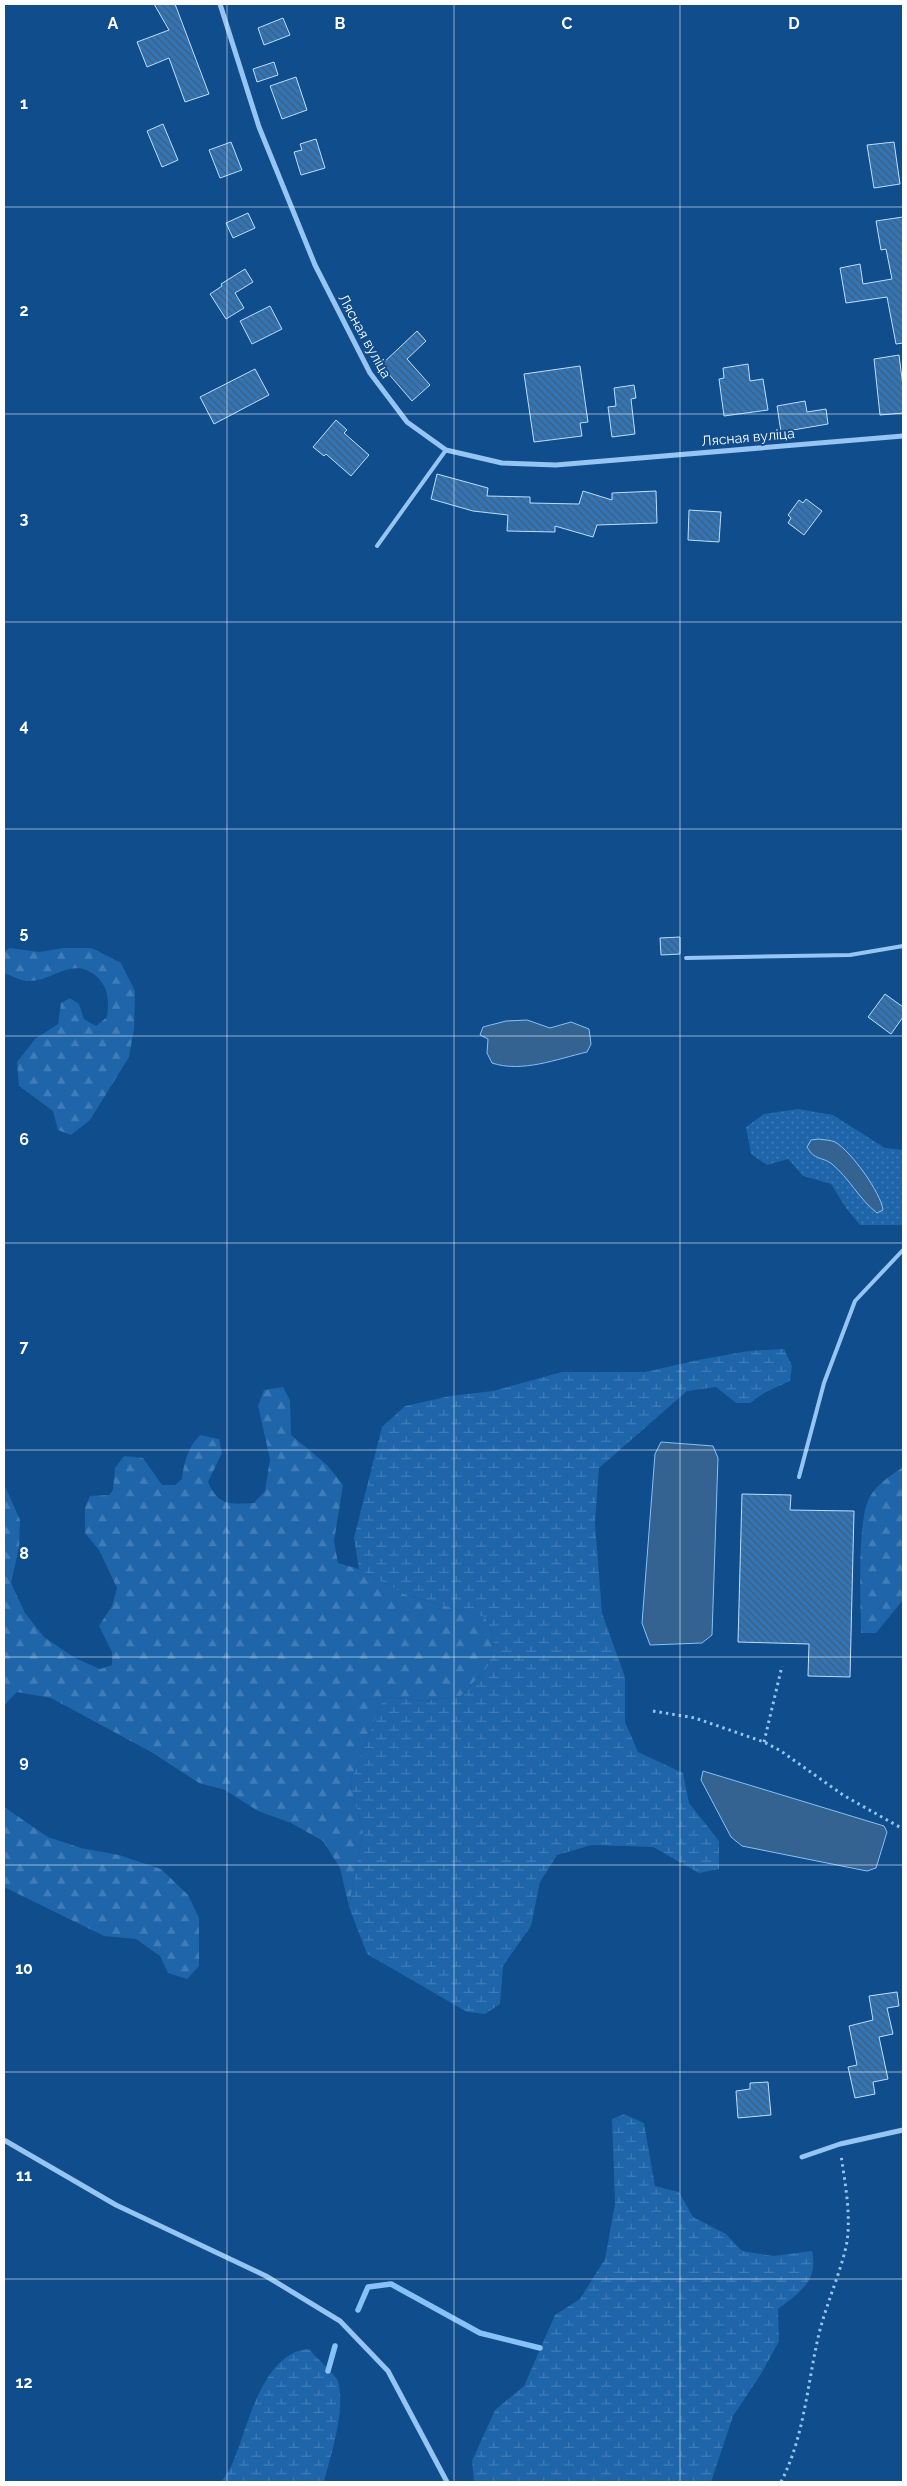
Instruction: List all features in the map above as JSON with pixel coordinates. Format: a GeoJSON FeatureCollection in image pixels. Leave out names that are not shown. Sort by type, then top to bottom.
{"type":"FeatureCollection","features":[{"type":"Feature","properties":{"kind":"street","name":"Лясная вуліца"},"geometry":{"type":"LineString","coordinates":[[220,4],[259,127],[315,265],[370,373],[407,422],[446,450],[502,463],[556,465],[903,436]]}},
{"type":"Feature","properties":{"kind":"street"},"geometry":{"type":"LineString","coordinates":[[802,2157],[840,2144],[903,2130]]}},
{"type":"Feature","properties":{"kind":"street"},"geometry":{"type":"LineString","coordinates":[[4,2140],[116,2204],[266,2276],[340,2321],[388,2371],[448,2482]]}},
{"type":"Feature","properties":{"kind":"lane"},"geometry":{"type":"LineString","coordinates":[[377,546],[446,450]]}},
{"type":"Feature","properties":{"kind":"lane"},"geometry":{"type":"LineString","coordinates":[[686,958],[850,955],[903,946]]}},
{"type":"Feature","properties":{"kind":"lane"},"geometry":{"type":"LineString","coordinates":[[798,1477],[824,1383],[855,1302],[903,1250]]}},
{"type":"Feature","properties":{"kind":"path"},"geometry":{"type":"LineString","coordinates":[[764,1742],[782,1666]]}},
{"type":"Feature","properties":{"kind":"path"},"geometry":{"type":"LineString","coordinates":[[653,1711],[695,1718],[764,1742],[781,1751],[842,1794],[903,1829]]}},
{"type":"Feature","properties":{"kind":"path"},"geometry":{"type":"LineString","coordinates":[[781,2482],[790,2463],[809,2392],[818,2339],[846,2246],[847,2198],[840,2144]]}},
{"type":"Feature","properties":{"kind":"green space"},"geometry":{"type":"Polygon","coordinates":[[[10,948],[39,952],[63,948],[92,948],[121,963],[135,991],[134,1029],[129,1057],[90,1120],[71,1135],[58,1130],[53,1111],[19,1086],[17,1062],[35,1039],[58,1024],[61,1003],[70,998],[79,1004],[84,1019],[96,1026],[107,1017],[107,994],[103,984],[95,975],[77,968],[35,981],[26,981],[4,973],[4,951],[10,948]]]}},
{"type":"Feature","properties":{"kind":"green space"},"geometry":{"type":"Polygon","coordinates":[[[798,1109],[833,1115],[885,1148],[903,1150],[903,1225],[860,1225],[846,1208],[831,1184],[803,1176],[788,1159],[767,1165],[751,1154],[746,1127],[764,1114],[798,1109]]]}},
{"type":"Feature","properties":{"kind":"green space"},"geometry":{"type":"Polygon","coordinates":[[[784,1349],[792,1366],[790,1381],[764,1393],[750,1403],[736,1403],[716,1387],[687,1391],[599,1468],[595,1523],[602,1613],[625,1677],[625,1722],[638,1752],[683,1773],[689,1803],[719,1841],[719,1869],[699,1873],[653,1847],[592,1845],[557,1855],[540,1882],[531,1926],[503,1966],[500,2004],[485,2014],[467,2012],[367,1954],[349,1907],[363,1832],[350,1782],[384,1697],[426,1701],[461,1696],[488,1666],[495,1639],[485,1617],[406,1595],[359,1569],[354,1538],[382,1427],[405,1406],[450,1396],[493,1391],[562,1372],[645,1372],[748,1351],[784,1349]]]}},
{"type":"Feature","properties":{"kind":"green space"},"geometry":{"type":"Polygon","coordinates":[[[283,1387],[290,1400],[291,1435],[327,1465],[343,1485],[334,1541],[338,1563],[359,1569],[406,1595],[485,1617],[495,1639],[488,1666],[461,1696],[426,1701],[384,1697],[350,1782],[363,1832],[349,1907],[340,1868],[323,1841],[291,1823],[258,1811],[225,1790],[199,1783],[151,1752],[51,1698],[17,1692],[4,1705],[4,1484],[20,1520],[19,1548],[11,1583],[25,1613],[44,1637],[75,1658],[100,1669],[112,1665],[112,1652],[99,1626],[112,1606],[117,1588],[99,1550],[85,1533],[85,1508],[90,1496],[109,1495],[113,1490],[115,1468],[124,1456],[143,1458],[162,1485],[175,1485],[182,1479],[187,1455],[200,1435],[219,1439],[222,1453],[208,1482],[212,1490],[221,1500],[227,1502],[239,1504],[254,1503],[265,1491],[270,1459],[258,1406],[264,1390],[283,1387]]]}},
{"type":"Feature","properties":{"kind":"green space"},"geometry":{"type":"Polygon","coordinates":[[[903,1467],[903,1600],[876,1633],[861,1633],[860,1561],[866,1506],[877,1487],[903,1467]]]}},
{"type":"Feature","properties":{"kind":"green space"},"geometry":{"type":"Polygon","coordinates":[[[4,1807],[48,1837],[81,1848],[119,1855],[161,1869],[188,1895],[199,1918],[199,1966],[187,1979],[168,1973],[160,1956],[136,1939],[104,1936],[4,1887],[4,1807]]]}},
{"type":"Feature","properties":{"kind":"green space"},"geometry":{"type":"Polygon","coordinates":[[[624,2114],[644,2123],[655,2186],[679,2192],[693,2217],[726,2234],[742,2251],[773,2256],[812,2251],[813,2270],[810,2278],[800,2292],[778,2309],[779,2341],[761,2374],[733,2416],[711,2482],[474,2482],[472,2461],[495,2410],[524,2386],[555,2315],[580,2299],[605,2259],[615,2204],[612,2119],[624,2114]]]}},
{"type":"Feature","properties":{"kind":"green space"},"geometry":{"type":"Polygon","coordinates":[[[309,2349],[336,2378],[340,2393],[337,2432],[324,2482],[221,2482],[232,2465],[251,2412],[268,2377],[279,2363],[293,2353],[309,2349]]]}},
{"type":"Feature","properties":{"kind":"shaded area"},"geometry":{"type":"Polygon","coordinates":[[[527,1020],[550,1028],[571,1022],[589,1029],[591,1044],[587,1052],[540,1064],[503,1066],[492,1063],[487,1053],[488,1039],[480,1035],[483,1027],[506,1021],[527,1020]]]}},
{"type":"Feature","properties":{"kind":"shaded area"},"geometry":{"type":"Polygon","coordinates":[[[819,1139],[835,1142],[849,1154],[871,1183],[883,1210],[877,1213],[832,1164],[810,1151],[807,1147],[811,1140],[819,1139]]]}},
{"type":"Feature","properties":{"kind":"shaded area"},"geometry":{"type":"Polygon","coordinates":[[[661,1442],[713,1446],[718,1458],[712,1635],[702,1643],[650,1645],[642,1623],[655,1454],[661,1442]]]}},
{"type":"Feature","properties":{"kind":"shaded area"},"geometry":{"type":"Polygon","coordinates":[[[703,1771],[884,1826],[887,1832],[876,1868],[867,1871],[742,1846],[731,1837],[701,1780],[703,1771]]]}},
{"type":"Feature","properties":{"kind":"building"},"geometry":{"type":"Polygon","coordinates":[[[154,4],[175,4],[209,94],[185,102],[169,58],[147,67],[137,42],[169,30],[154,4]]]}},
{"type":"Feature","properties":{"kind":"building"},"geometry":{"type":"Polygon","coordinates":[[[283,18],[290,35],[264,45],[258,28],[283,18]]]}},
{"type":"Feature","properties":{"kind":"building"},"geometry":{"type":"Polygon","coordinates":[[[274,62],[278,75],[257,82],[253,69],[274,62]]]}},
{"type":"Feature","properties":{"kind":"building"},"geometry":{"type":"Polygon","coordinates":[[[296,77],[307,110],[282,119],[270,86],[296,77]]]}},
{"type":"Feature","properties":{"kind":"building"},"geometry":{"type":"Polygon","coordinates":[[[163,124],[178,160],[162,167],[147,131],[163,124]]]}},
{"type":"Feature","properties":{"kind":"building"},"geometry":{"type":"Polygon","coordinates":[[[316,139],[325,168],[301,175],[294,152],[302,150],[300,144],[316,139]]]}},
{"type":"Feature","properties":{"kind":"building"},"geometry":{"type":"Polygon","coordinates":[[[231,142],[242,170],[220,178],[209,150],[231,142]]]}},
{"type":"Feature","properties":{"kind":"building"},"geometry":{"type":"Polygon","coordinates":[[[894,142],[900,184],[874,188],[867,145],[894,142]]]}},
{"type":"Feature","properties":{"kind":"building"},"geometry":{"type":"Polygon","coordinates":[[[248,213],[255,228],[233,238],[226,223],[248,213]]]}},
{"type":"Feature","properties":{"kind":"building"},"geometry":{"type":"Polygon","coordinates":[[[903,217],[903,343],[896,344],[887,297],[846,303],[840,268],[860,264],[863,284],[892,279],[886,249],[881,250],[876,221],[903,217]]]}},
{"type":"Feature","properties":{"kind":"building"},"geometry":{"type":"Polygon","coordinates":[[[245,269],[253,282],[235,293],[244,308],[226,319],[210,294],[222,286],[221,284],[245,269]]]}},
{"type":"Feature","properties":{"kind":"building"},"geometry":{"type":"Polygon","coordinates":[[[270,306],[282,329],[252,344],[240,321],[270,306]]]}},
{"type":"Feature","properties":{"kind":"building"},"geometry":{"type":"Polygon","coordinates":[[[417,331],[426,341],[407,359],[430,385],[412,401],[381,365],[417,331]]]}},
{"type":"Feature","properties":{"kind":"building"},"geometry":{"type":"Polygon","coordinates":[[[899,355],[903,386],[903,413],[880,415],[874,359],[899,355]]]}},
{"type":"Feature","properties":{"kind":"building"},"geometry":{"type":"Polygon","coordinates":[[[748,364],[750,381],[763,379],[768,410],[724,416],[719,379],[724,378],[723,368],[748,364]]]}},
{"type":"Feature","properties":{"kind":"building"},"geometry":{"type":"Polygon","coordinates":[[[580,366],[588,422],[580,423],[582,436],[534,442],[524,374],[580,366]]]}},
{"type":"Feature","properties":{"kind":"building"},"geometry":{"type":"Polygon","coordinates":[[[255,369],[269,395],[214,424],[200,397],[255,369]]]}},
{"type":"Feature","properties":{"kind":"building"},"geometry":{"type":"Polygon","coordinates":[[[634,385],[636,398],[631,399],[635,434],[612,437],[608,407],[616,406],[614,388],[634,385]]]}},
{"type":"Feature","properties":{"kind":"building"},"geometry":{"type":"Polygon","coordinates":[[[805,401],[807,412],[826,409],[828,424],[781,432],[777,406],[805,401]]]}},
{"type":"Feature","properties":{"kind":"building"},"geometry":{"type":"Polygon","coordinates":[[[336,420],[347,430],[344,433],[369,455],[351,476],[326,454],[324,456],[313,447],[336,420]]]}},
{"type":"Feature","properties":{"kind":"building"},"geometry":{"type":"Polygon","coordinates":[[[437,474],[488,488],[487,496],[530,497],[530,503],[579,504],[583,491],[612,500],[612,493],[656,491],[657,523],[597,525],[593,537],[555,526],[555,532],[507,531],[508,515],[473,511],[431,499],[437,474]]]}},
{"type":"Feature","properties":{"kind":"building"},"geometry":{"type":"Polygon","coordinates":[[[806,499],[822,511],[804,535],[788,523],[791,518],[788,515],[799,500],[803,503],[806,499]]]}},
{"type":"Feature","properties":{"kind":"building"},"geometry":{"type":"Polygon","coordinates":[[[689,510],[721,512],[719,542],[688,540],[689,510]]]}},
{"type":"Feature","properties":{"kind":"building"},"geometry":{"type":"Polygon","coordinates":[[[680,937],[680,954],[661,955],[660,938],[680,937]]]}},
{"type":"Feature","properties":{"kind":"building"},"geometry":{"type":"Polygon","coordinates":[[[885,994],[903,1007],[903,1017],[891,1034],[868,1017],[885,994]]]}},
{"type":"Feature","properties":{"kind":"building"},"geometry":{"type":"Polygon","coordinates":[[[742,1494],[791,1495],[790,1510],[854,1511],[850,1677],[808,1676],[809,1644],[738,1642],[742,1494]]]}},
{"type":"Feature","properties":{"kind":"building"},"geometry":{"type":"Polygon","coordinates":[[[897,1992],[899,2006],[887,2008],[893,2034],[879,2037],[888,2079],[873,2082],[875,2094],[855,2098],[848,2067],[857,2065],[849,2026],[873,2020],[869,1996],[897,1992]]]}},
{"type":"Feature","properties":{"kind":"building"},"geometry":{"type":"Polygon","coordinates":[[[768,2082],[771,2115],[738,2118],[736,2091],[750,2089],[750,2083],[768,2082]]]}},
{"type":"Feature","properties":{"kind":"waterway"},"geometry":{"type":"LineString","coordinates":[[358,2310],[368,2287],[391,2284],[480,2333],[540,2348]]}},
{"type":"Feature","properties":{"kind":"waterway"},"geometry":{"type":"LineString","coordinates":[[328,2371],[335,2346]]}}]}
